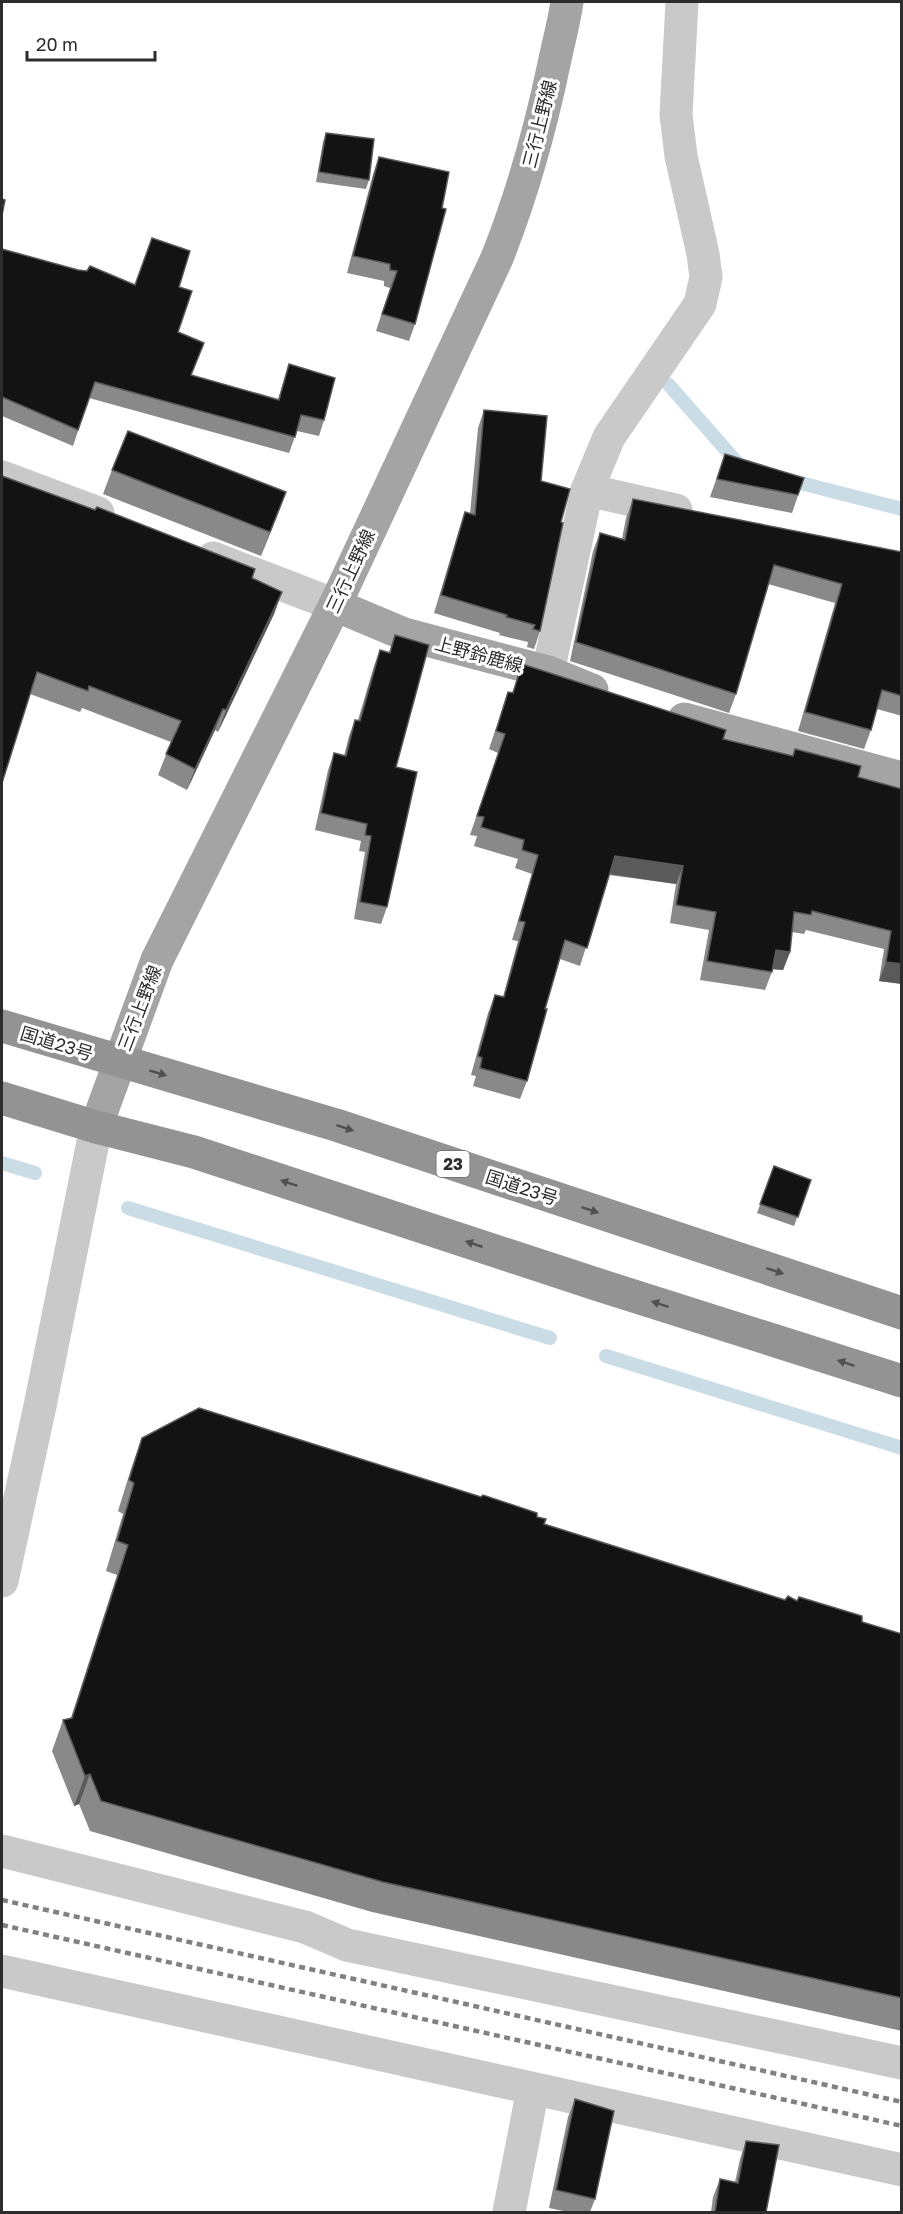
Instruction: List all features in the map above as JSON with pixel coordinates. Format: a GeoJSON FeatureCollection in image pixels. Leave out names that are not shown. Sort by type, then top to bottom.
{"type":"FeatureCollection","features":[{"type":"Feature","properties":{"kind":"highway","name":"国道23号"},"geometry":{"type":"LineString","coordinates":[[2,1026],[336,1125],[902,1313]]}},
{"type":"Feature","properties":{"kind":"highway"},"geometry":{"type":"LineString","coordinates":[[2,1098],[96,1127],[194,1152],[902,1381]]}},
{"type":"Feature","properties":{"kind":"main road","name":"三行上野線"},"geometry":{"type":"LineString","coordinates":[[96,1127],[118,1061],[157,960],[335,605],[501,248],[513,219],[537,136],[567,2]]}},
{"type":"Feature","properties":{"kind":"main road","name":"上野鈴鹿線"},"geometry":{"type":"LineString","coordinates":[[335,605],[404,634],[549,672],[616,698]]}},
{"type":"Feature","properties":{"kind":"main road"},"geometry":{"type":"LineString","coordinates":[[659,711],[728,732],[902,778]]}},
{"type":"Feature","properties":{"kind":"street"},"geometry":{"type":"LineString","coordinates":[[549,672],[587,490],[609,438],[700,304],[706,277],[681,156],[676,115],[682,2]]}},
{"type":"Feature","properties":{"kind":"street"},"geometry":{"type":"LineString","coordinates":[[2,477],[121,522]]}},
{"type":"Feature","properties":{"kind":"street"},"geometry":{"type":"LineString","coordinates":[[587,490],[705,515]]}},
{"type":"Feature","properties":{"kind":"street"},"geometry":{"type":"LineString","coordinates":[[186,547],[335,605]]}},
{"type":"Feature","properties":{"kind":"street"},"geometry":{"type":"LineString","coordinates":[[2,1581],[96,1127]]}},
{"type":"Feature","properties":{"kind":"street"},"geometry":{"type":"LineString","coordinates":[[2,1851],[305,1927],[347,1944],[902,2063]]}},
{"type":"Feature","properties":{"kind":"street"},"geometry":{"type":"LineString","coordinates":[[2,1971],[902,2170]]}},
{"type":"Feature","properties":{"kind":"street"},"geometry":{"type":"LineString","coordinates":[[509,2212],[533,2089]]}},
{"type":"Feature","properties":{"kind":"building"},"geometry":{"type":"Polygon","coordinates":[[[326,133],[374,139],[369,180],[319,172],[326,133]]]}},
{"type":"Feature","properties":{"kind":"building"},"geometry":{"type":"Polygon","coordinates":[[[379,157],[449,172],[442,208],[446,209],[415,324],[382,314],[397,271],[390,270],[390,264],[353,256],[379,157]]]}},
{"type":"Feature","properties":{"kind":"building"},"geometry":{"type":"Polygon","coordinates":[[[2,199],[5,200],[2,215],[2,199]]]}},
{"type":"Feature","properties":{"kind":"building"},"geometry":{"type":"Polygon","coordinates":[[[152,238],[190,251],[179,287],[192,291],[178,332],[204,343],[191,375],[279,400],[289,364],[335,378],[324,420],[301,415],[295,437],[95,382],[78,430],[2,397],[2,249],[78,270],[87,271],[90,266],[135,285],[152,238]]]}},
{"type":"Feature","properties":{"kind":"building"},"geometry":{"type":"Polygon","coordinates":[[[484,410],[547,416],[541,481],[570,489],[561,522],[563,523],[540,631],[533,629],[535,625],[441,595],[465,512],[475,515],[484,410]]]}},
{"type":"Feature","properties":{"kind":"building"},"geometry":{"type":"Polygon","coordinates":[[[128,431],[286,492],[270,532],[112,470],[128,431]]]}},
{"type":"Feature","properties":{"kind":"building"},"geometry":{"type":"Polygon","coordinates":[[[725,454],[804,478],[798,495],[717,479],[725,454]]]}},
{"type":"Feature","properties":{"kind":"building"},"geometry":{"type":"Polygon","coordinates":[[[2,476],[95,510],[97,507],[255,569],[252,578],[282,592],[195,769],[166,754],[181,721],[89,686],[88,691],[37,672],[2,783],[2,476]]]}},
{"type":"Feature","properties":{"kind":"building"},"geometry":{"type":"Polygon","coordinates":[[[633,499],[902,552],[902,696],[882,690],[871,730],[805,712],[842,584],[774,565],[736,694],[576,642],[600,533],[625,540],[633,499]]]}},
{"type":"Feature","properties":{"kind":"building"},"geometry":{"type":"Polygon","coordinates":[[[395,635],[429,645],[396,767],[417,772],[387,907],[360,902],[371,836],[365,835],[367,824],[321,813],[334,753],[346,756],[355,720],[360,721],[380,650],[390,653],[395,635]]]}},
{"type":"Feature","properties":{"kind":"building"},"geometry":{"type":"Polygon","coordinates":[[[522,664],[726,730],[723,739],[793,756],[795,749],[861,766],[858,777],[902,789],[902,964],[886,962],[891,931],[812,911],[811,915],[794,912],[790,952],[776,950],[772,972],[707,961],[716,912],[676,905],[683,866],[615,856],[587,948],[565,940],[527,1081],[480,1068],[482,1058],[478,1056],[495,995],[504,997],[525,922],[519,921],[538,855],[522,850],[524,840],[481,827],[484,817],[477,816],[505,734],[496,731],[508,692],[513,693],[522,664]]]}},
{"type":"Feature","properties":{"kind":"building"},"geometry":{"type":"Polygon","coordinates":[[[774,1166],[811,1180],[798,1217],[760,1204],[774,1166]]]}},
{"type":"Feature","properties":{"kind":"building"},"geometry":{"type":"Polygon","coordinates":[[[199,1408],[481,1497],[483,1495],[537,1513],[537,1517],[546,1519],[544,1524],[785,1600],[788,1596],[797,1601],[799,1597],[862,1616],[862,1622],[902,1634],[902,1998],[383,1882],[101,1801],[90,1774],[85,1776],[63,1720],[72,1718],[128,1545],[117,1541],[134,1483],[129,1480],[142,1438],[199,1408]]]}},
{"type":"Feature","properties":{"kind":"building"},"geometry":{"type":"Polygon","coordinates":[[[575,2099],[614,2111],[595,2199],[556,2190],[575,2099]]]}},
{"type":"Feature","properties":{"kind":"building"},"geometry":{"type":"Polygon","coordinates":[[[746,2141],[779,2145],[766,2212],[715,2212],[720,2179],[738,2183],[746,2141]]]}},
{"type":"Feature","properties":{"kind":"waterway"},"geometry":{"type":"LineString","coordinates":[[669,385],[741,467]]}},
{"type":"Feature","properties":{"kind":"waterway"},"geometry":{"type":"LineString","coordinates":[[785,479],[902,509]]}},
{"type":"Feature","properties":{"kind":"waterway"},"geometry":{"type":"LineString","coordinates":[[2,1163],[35,1173]]}},
{"type":"Feature","properties":{"kind":"waterway"},"geometry":{"type":"LineString","coordinates":[[128,1208],[550,1338]]}},
{"type":"Feature","properties":{"kind":"waterway"},"geometry":{"type":"LineString","coordinates":[[606,1356],[902,1448]]}},
{"type":"Feature","properties":{"kind":"railway"},"geometry":{"type":"LineString","coordinates":[[2,1900],[902,2102]]}},
{"type":"Feature","properties":{"kind":"railway"},"geometry":{"type":"LineString","coordinates":[[2,1925],[902,2126]]}}]}
